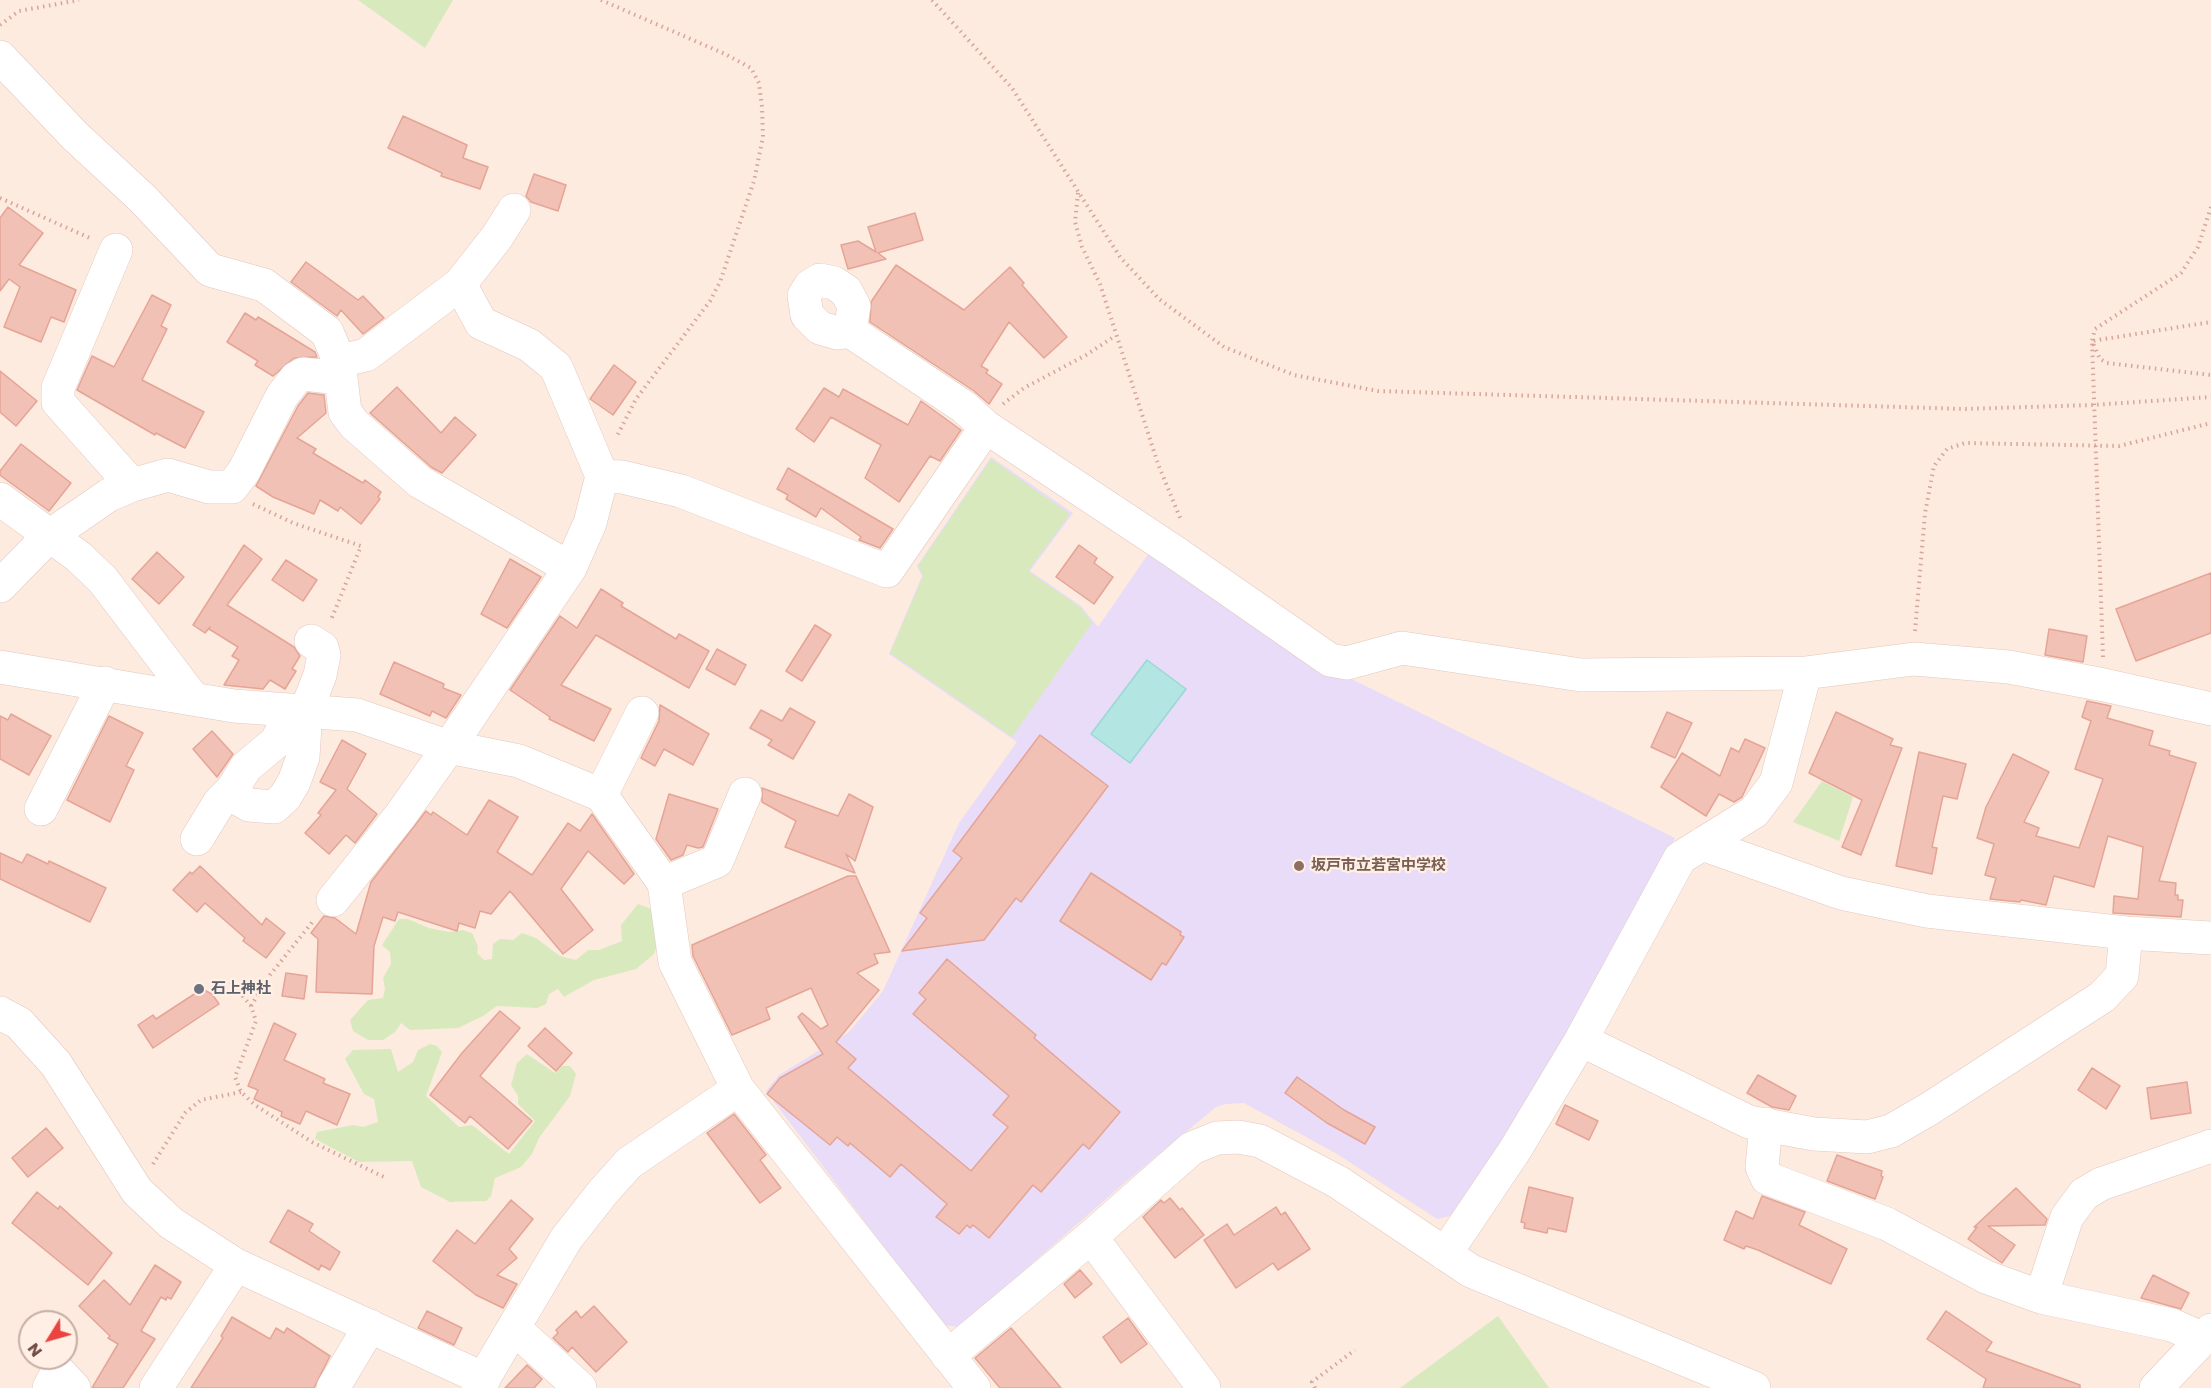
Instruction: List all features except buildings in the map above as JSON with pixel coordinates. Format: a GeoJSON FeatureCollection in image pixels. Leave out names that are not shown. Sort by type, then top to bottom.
{"type":"FeatureCollection","features":[{"type":"Feature","properties":{"kind":"street"},"geometry":{"type":"LineString","coordinates":[[0,57],[75,136],[188,244],[210,270],[264,285],[315,320],[327,332],[340,370],[345,412],[354,424],[420,482],[570,568]]}},
{"type":"Feature","properties":{"kind":"street"},"geometry":{"type":"LineString","coordinates":[[0,586],[48,537],[109,495],[132,485],[168,475],[209,487],[232,487],[244,471],[282,396],[296,378],[303,374],[340,370],[366,354],[460,284],[497,237],[514,210]]}},
{"type":"Feature","properties":{"kind":"street"},"geometry":{"type":"LineString","coordinates":[[116,250],[58,388],[58,402],[132,485]]}},
{"type":"Feature","properties":{"kind":"street"},"geometry":{"type":"LineString","coordinates":[[333,900],[393,825],[449,747],[570,568],[590,523],[606,476],[556,367],[529,345],[501,335],[481,323],[460,284]]}},
{"type":"Feature","properties":{"kind":"street"},"geometry":{"type":"LineString","coordinates":[[850,331],[964,407],[986,427],[1176,553],[1330,660],[1347,663],[1402,648],[1581,675],[1804,673],[1914,659],[2009,667],[2211,709]]}},
{"type":"Feature","properties":{"kind":"street"},"geometry":{"type":"LineString","coordinates":[[606,476],[681,491],[887,571],[986,427]]}},
{"type":"Feature","properties":{"kind":"street"},"geometry":{"type":"LineString","coordinates":[[0,499],[79,558],[103,580],[192,697]]}},
{"type":"Feature","properties":{"kind":"street"},"geometry":{"type":"LineString","coordinates":[[197,838],[246,767],[276,742],[320,675],[324,655],[317,644]]}},
{"type":"Feature","properties":{"kind":"street"},"geometry":{"type":"LineString","coordinates":[[0,667],[192,697],[234,706],[357,715],[449,747],[519,760],[601,795],[664,883],[675,962],[738,1089],[974,1388]]}},
{"type":"Feature","properties":{"kind":"street"},"geometry":{"type":"LineString","coordinates":[[1444,1254],[1515,1150],[1581,1040],[1680,858],[1754,812],[1776,783],[1804,673]]}},
{"type":"Feature","properties":{"kind":"street"},"geometry":{"type":"LineString","coordinates":[[41,810],[105,683]]}},
{"type":"Feature","properties":{"kind":"street"},"geometry":{"type":"LineString","coordinates":[[232,790],[237,798],[249,805],[263,807],[274,807],[285,797],[303,757],[296,711]]}},
{"type":"Feature","properties":{"kind":"street"},"geometry":{"type":"LineString","coordinates":[[601,795],[642,713]]}},
{"type":"Feature","properties":{"kind":"street"},"geometry":{"type":"LineString","coordinates":[[664,883],[717,861],[745,794]]}},
{"type":"Feature","properties":{"kind":"street"},"geometry":{"type":"LineString","coordinates":[[1702,844],[1841,893],[1906,907],[2126,933],[2211,938]]}},
{"type":"Feature","properties":{"kind":"street"},"geometry":{"type":"LineString","coordinates":[[1581,1040],[1749,1122],[1838,1137],[1867,1137],[1891,1131],[2102,997],[2122,976],[2126,933]]}},
{"type":"Feature","properties":{"kind":"street"},"geometry":{"type":"LineString","coordinates":[[0,1013],[18,1023],[56,1064],[137,1191],[171,1223],[236,1264],[370,1326],[481,1384],[566,1239],[603,1192],[629,1163],[738,1089]]}},
{"type":"Feature","properties":{"kind":"street"},"geometry":{"type":"LineString","coordinates":[[1766,1124],[1762,1167],[1767,1178],[1887,1224],[1986,1277],[2041,1297],[2126,1313],[2207,1334],[2156,1388]]}},
{"type":"Feature","properties":{"kind":"street"},"geometry":{"type":"LineString","coordinates":[[948,1356],[1091,1237],[1192,1148],[1217,1138],[1238,1137],[1260,1141],[1338,1182],[1471,1271],[1754,1388]]}},
{"type":"Feature","properties":{"kind":"street"},"geometry":{"type":"LineString","coordinates":[[2041,1297],[2067,1217],[2084,1194],[2101,1184],[2211,1146]]}},
{"type":"Feature","properties":{"kind":"street"},"geometry":{"type":"LineString","coordinates":[[1091,1237],[1204,1388]]}},
{"type":"Feature","properties":{"kind":"street"},"geometry":{"type":"LineString","coordinates":[[153,1388],[236,1264]]}},
{"type":"Feature","properties":{"kind":"street"},"geometry":{"type":"LineString","coordinates":[[333,1388],[370,1326]]}},
{"type":"Feature","properties":{"kind":"street"},"geometry":{"type":"LineString","coordinates":[[515,1329],[580,1388]]}},
{"type":"Feature","properties":{"kind":"path"},"geometry":{"type":"LineString","coordinates":[[0,25],[19,11],[79,0]]}},
{"type":"Feature","properties":{"kind":"path"},"geometry":{"type":"LineString","coordinates":[[601,0],[725,54],[751,68],[759,83],[762,107],[762,137],[754,181],[720,282],[710,301],[636,399],[609,455],[606,476]]}},
{"type":"Feature","properties":{"kind":"path"},"geometry":{"type":"LineString","coordinates":[[932,0],[1012,88],[1120,256],[1159,299],[1224,347],[1294,375],[1378,391],[1964,409],[2092,405],[2211,397]]}},
{"type":"Feature","properties":{"kind":"path"},"geometry":{"type":"LineString","coordinates":[[1078,192],[1075,222],[1082,247],[1100,284],[1158,464],[1178,517],[1185,526]]}},
{"type":"Feature","properties":{"kind":"path"},"geometry":{"type":"LineString","coordinates":[[2104,685],[2092,405],[2092,341],[2095,329],[2181,273],[2198,247],[2211,207]]}},
{"type":"Feature","properties":{"kind":"path"},"geometry":{"type":"LineString","coordinates":[[2092,341],[2211,322]]}},
{"type":"Feature","properties":{"kind":"path"},"geometry":{"type":"LineString","coordinates":[[986,427],[1002,404],[1115,336]]}},
{"type":"Feature","properties":{"kind":"path"},"geometry":{"type":"LineString","coordinates":[[2092,341],[2100,359],[2107,363],[2211,375]]}},
{"type":"Feature","properties":{"kind":"path"},"geometry":{"type":"LineString","coordinates":[[1914,659],[1924,513],[1934,466],[1940,456],[1956,444],[1965,443],[2119,446],[2211,423]]}},
{"type":"Feature","properties":{"kind":"path"},"geometry":{"type":"LineString","coordinates":[[232,487],[248,502],[294,523],[361,546],[317,644]]}},
{"type":"Feature","properties":{"kind":"path"},"geometry":{"type":"LineString","coordinates":[[251,1006],[270,975],[299,937],[333,900]]}},
{"type":"Feature","properties":{"kind":"path"},"geometry":{"type":"LineString","coordinates":[[231,982],[251,1006],[256,1021],[236,1077],[241,1092],[255,1105],[312,1142],[384,1177]]}},
{"type":"Feature","properties":{"kind":"path"},"geometry":{"type":"LineString","coordinates":[[137,1191],[185,1113],[201,1100],[241,1092]]}},
{"type":"Feature","properties":{"kind":"path"},"geometry":{"type":"LineString","coordinates":[[1315,1388],[1312,1382],[1355,1350]]}},
{"type":"Feature","properties":{"kind":"shaded area","name":"坂戸市立若宮中学校"},"geometry":{"type":"Polygon","coordinates":[[[991,457],[1073,513],[1030,571],[1081,606],[1098,627],[1153,547],[1323,665],[1675,838],[1572,1033],[1457,1214],[1437,1219],[1337,1154],[1244,1103],[1225,1104],[1216,1107],[1129,1179],[959,1327],[943,1325],[766,1091],[779,1075],[849,1032],[883,991],[959,823],[1017,742],[889,654],[922,576],[917,566],[991,457]]]}},
{"type":"Feature","properties":{"kind":"green space"},"geometry":{"type":"Polygon","coordinates":[[[358,0],[453,0],[425,48],[358,0]]]}},
{"type":"Feature","properties":{"kind":"green space"},"geometry":{"type":"Polygon","coordinates":[[[991,459],[1070,514],[1028,571],[1080,607],[1092,623],[1012,737],[890,653],[923,576],[918,566],[991,459]]]}},
{"type":"Feature","properties":{"kind":"green space"},"geometry":{"type":"Polygon","coordinates":[[[1822,781],[1853,797],[1839,841],[1793,822],[1822,781]]]}},
{"type":"Feature","properties":{"kind":"green space"},"geometry":{"type":"Polygon","coordinates":[[[638,904],[649,908],[658,918],[659,940],[654,954],[636,969],[594,980],[564,997],[558,989],[549,994],[546,1004],[537,1008],[497,1006],[483,1016],[458,1028],[410,1030],[401,1023],[395,1032],[383,1040],[368,1040],[353,1031],[350,1020],[368,1000],[383,998],[385,989],[383,978],[391,964],[390,952],[382,945],[399,919],[408,919],[429,928],[449,932],[463,930],[472,933],[478,946],[477,953],[484,960],[492,959],[493,944],[500,939],[513,940],[522,933],[536,938],[560,956],[576,960],[588,950],[599,950],[622,941],[621,925],[638,904]]]}},
{"type":"Feature","properties":{"kind":"green space"},"geometry":{"type":"Polygon","coordinates":[[[430,1044],[437,1046],[442,1052],[426,1096],[459,1127],[472,1125],[509,1154],[535,1121],[518,1104],[518,1096],[511,1085],[517,1063],[527,1054],[555,1073],[562,1066],[570,1066],[576,1074],[570,1096],[539,1138],[532,1154],[521,1167],[495,1178],[491,1196],[486,1201],[450,1202],[421,1187],[412,1161],[359,1162],[315,1139],[317,1132],[353,1125],[363,1127],[378,1122],[374,1099],[364,1094],[345,1059],[353,1050],[391,1049],[398,1072],[413,1062],[418,1050],[430,1044]]]}},
{"type":"Feature","properties":{"kind":"green space"},"geometry":{"type":"Polygon","coordinates":[[[1498,1316],[1549,1388],[1400,1388],[1498,1316]]]}},
{"type":"Feature","properties":{"kind":"water"},"geometry":{"type":"Polygon","coordinates":[[[1147,660],[1186,689],[1130,763],[1091,734],[1147,660]]]}},
{"type":"Feature","properties":{"kind":"place","name":"坂戸市立若宮中学校"},"geometry":{"type":"Point","coordinates":[1299,866]}},
{"type":"Feature","properties":{"kind":"place","name":"石上神社"},"geometry":{"type":"Point","coordinates":[199,989]}}]}
